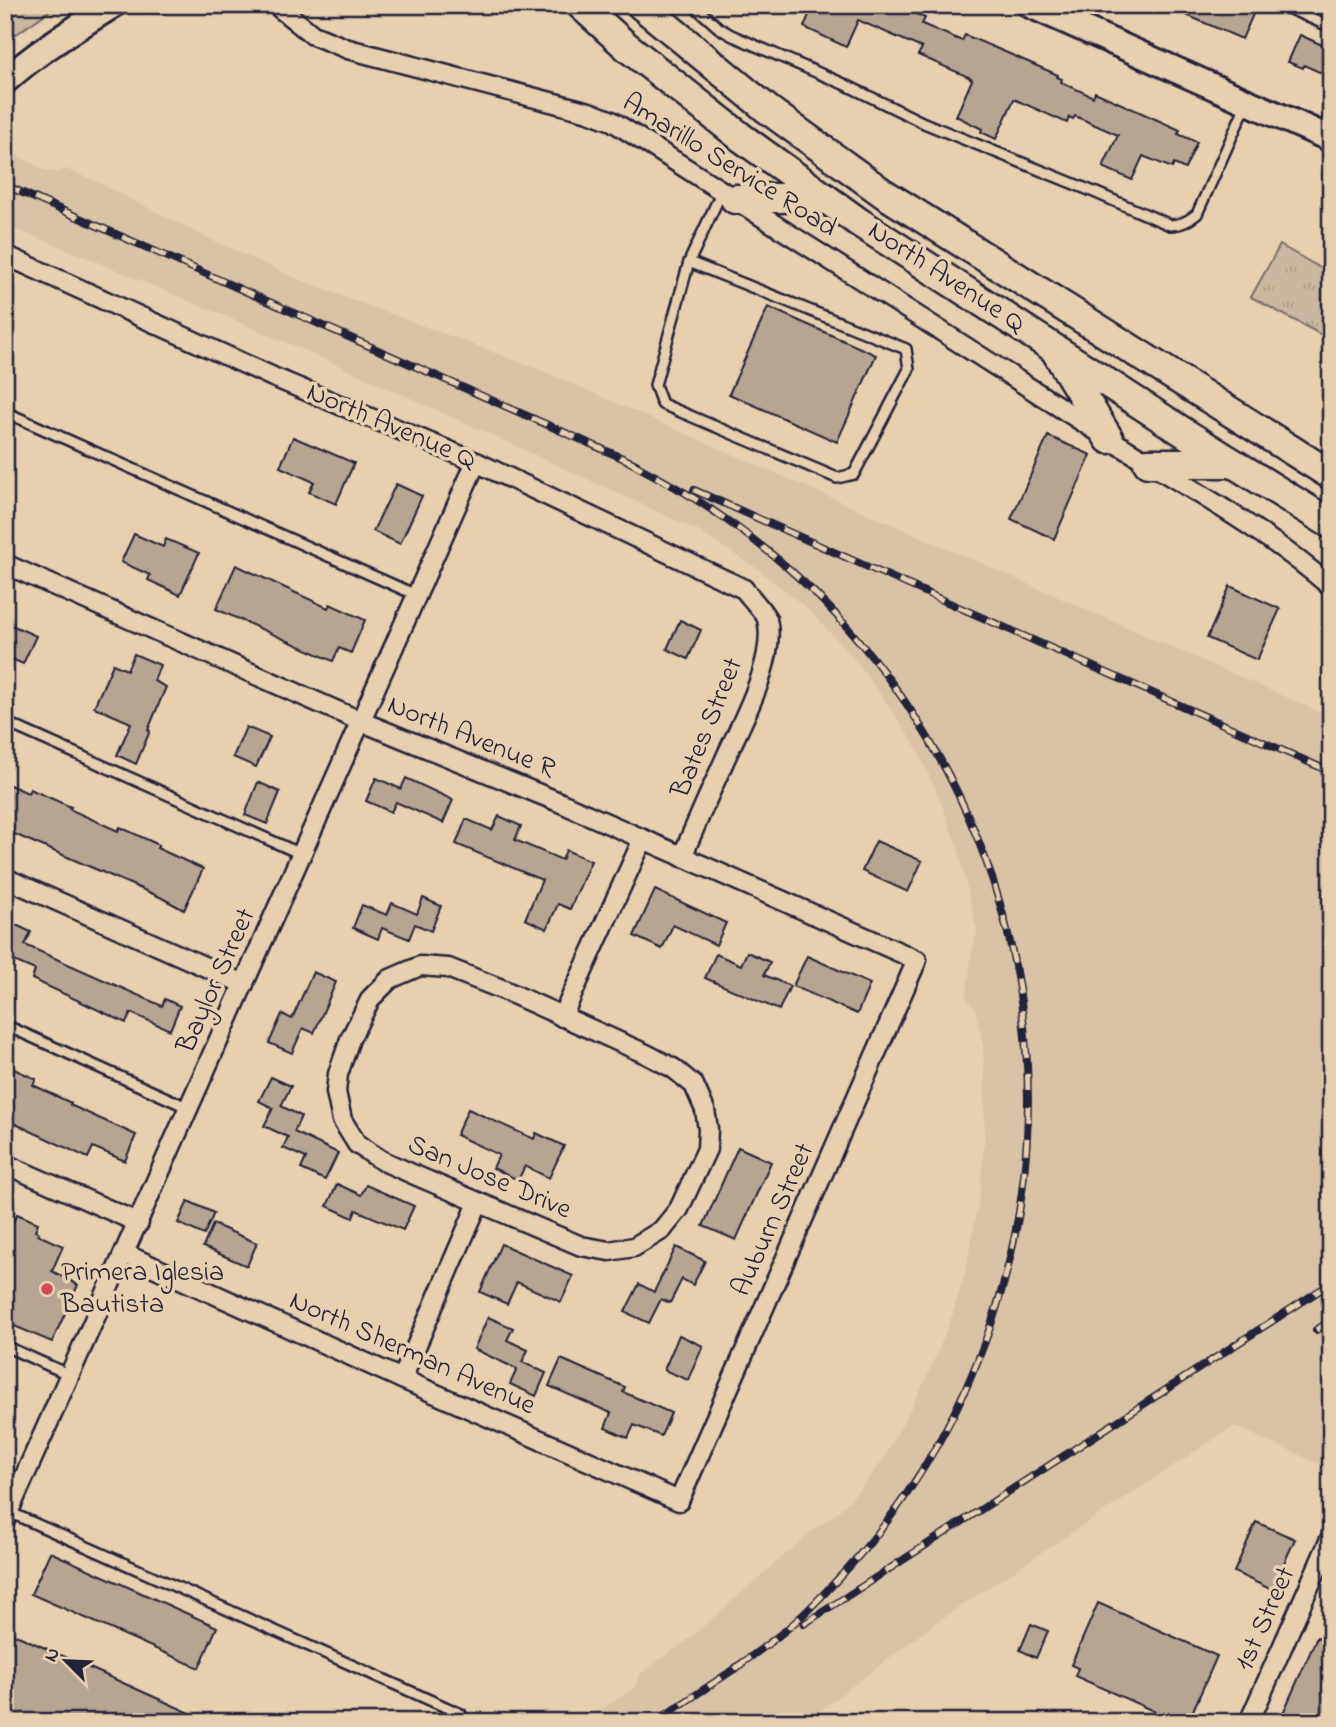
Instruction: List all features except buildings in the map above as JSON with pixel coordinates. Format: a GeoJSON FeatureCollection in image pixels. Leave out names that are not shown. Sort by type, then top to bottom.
{"type":"FeatureCollection","features":[{"type":"Feature","properties":{"kind":"main road","name":"North Avenue Q"},"geometry":{"type":"LineString","coordinates":[[581,5],[626,46],[742,138],[857,221],[1331,524]]}},
{"type":"Feature","properties":{"kind":"main road","name":"North Avenue Q"},"geometry":{"type":"LineString","coordinates":[[641,5],[767,109],[883,193],[1331,475]]}},
{"type":"Feature","properties":{"kind":"main road"},"geometry":{"type":"LineString","coordinates":[[676,5],[680,38]]}},
{"type":"Feature","properties":{"kind":"main road"},"geometry":{"type":"LineString","coordinates":[[729,195],[824,197]]}},
{"type":"Feature","properties":{"kind":"main road"},"geometry":{"type":"LineString","coordinates":[[1055,349],[1109,439]]}},
{"type":"Feature","properties":{"kind":"main road"},"geometry":{"type":"LineString","coordinates":[[1148,463],[1232,463]]}},
{"type":"Feature","properties":{"kind":"street"},"geometry":{"type":"LineString","coordinates":[[5,81],[26,62],[113,5]]}},
{"type":"Feature","properties":{"kind":"street","name":"Amarillo Service Road"},"geometry":{"type":"LineString","coordinates":[[276,5],[313,35],[348,49],[589,112],[612,121],[1241,521],[1307,566],[1331,587]]}},
{"type":"Feature","properties":{"kind":"street"},"geometry":{"type":"LineString","coordinates":[[1030,5],[1331,138]]}},
{"type":"Feature","properties":{"kind":"street","name":"North Avenue Q"},"geometry":{"type":"LineString","coordinates":[[5,255],[273,377],[476,463],[744,589],[766,615]]}},
{"type":"Feature","properties":{"kind":"street","name":"Baylor Street"},"geometry":{"type":"LineString","coordinates":[[7,1516],[476,463]]}},
{"type":"Feature","properties":{"kind":"street","name":"North Avenue R"},"geometry":{"type":"LineString","coordinates":[[5,564],[360,721],[559,802],[917,960]]}},
{"type":"Feature","properties":{"kind":"street","name":"Bates Street"},"geometry":{"type":"LineString","coordinates":[[682,857],[756,690],[767,652],[769,632],[766,615]]}},
{"type":"Feature","properties":{"kind":"street"},"geometry":{"type":"LineString","coordinates":[[562,1017],[643,839]]}},
{"type":"Feature","properties":{"kind":"street"},"geometry":{"type":"LineString","coordinates":[[5,878],[244,984]]}},
{"type":"Feature","properties":{"kind":"street","name":"Auburn Street"},"geometry":{"type":"LineString","coordinates":[[679,1501],[917,960]]}},
{"type":"Feature","properties":{"kind":"street","name":"San Jose Drive"},"geometry":{"type":"LineString","coordinates":[[420,966],[448,968],[562,1017],[673,1068],[694,1084],[705,1110],[707,1149],[679,1209],[662,1230],[634,1247],[609,1251],[581,1246],[478,1203],[381,1160],[357,1144],[342,1120],[336,1092],[338,1074],[350,1039],[371,998],[390,979],[420,966]]}},
{"type":"Feature","properties":{"kind":"street"},"geometry":{"type":"LineString","coordinates":[[5,1164],[139,1223]]}},
{"type":"Feature","properties":{"kind":"street"},"geometry":{"type":"LineString","coordinates":[[402,1379],[478,1203]]}},
{"type":"Feature","properties":{"kind":"street","name":"North Sherman Avenue"},"geometry":{"type":"LineString","coordinates":[[125,1254],[679,1501]]}},
{"type":"Feature","properties":{"kind":"street","name":"1st Street"},"geometry":{"type":"LineString","coordinates":[[1249,1722],[1331,1537]]}},
{"type":"Feature","properties":{"kind":"lane"},"geometry":{"type":"LineString","coordinates":[[694,5],[731,35],[924,123],[1094,191],[1170,225],[1188,222],[1197,214],[1247,102]]}},
{"type":"Feature","properties":{"kind":"lane"},"geometry":{"type":"LineString","coordinates":[[1281,5],[1331,27]]}},
{"type":"Feature","properties":{"kind":"lane"},"geometry":{"type":"LineString","coordinates":[[689,262],[906,349],[909,369],[854,474],[836,478],[662,404],[655,385],[689,262],[711,211],[729,195]]}},
{"type":"Feature","properties":{"kind":"lane"},"geometry":{"type":"LineString","coordinates":[[5,412],[416,596]]}},
{"type":"Feature","properties":{"kind":"lane"},"geometry":{"type":"LineString","coordinates":[[5,722],[301,854]]}},
{"type":"Feature","properties":{"kind":"lane"},"geometry":{"type":"LineString","coordinates":[[5,1025],[189,1108]]}},
{"type":"Feature","properties":{"kind":"lane"},"geometry":{"type":"LineString","coordinates":[[5,1346],[70,1375]]}},
{"type":"Feature","properties":{"kind":"lane"},"geometry":{"type":"LineString","coordinates":[[7,1516],[461,1714]]}},
{"type":"Feature","properties":{"kind":"shaded area"},"geometry":{"type":"Polygon","coordinates":[[[5,134],[8,150],[46,171],[58,172],[66,169],[298,279],[543,371],[1331,717],[1331,1469],[1234,1426],[941,1619],[805,1722],[583,1722],[634,1688],[640,1674],[690,1638],[812,1531],[838,1512],[861,1488],[883,1460],[939,1349],[967,1265],[980,1192],[984,1144],[983,1046],[975,1008],[966,998],[977,931],[958,849],[917,749],[888,705],[851,655],[810,611],[759,570],[695,529],[509,443],[302,349],[5,225],[5,134]]]}},
{"type":"Feature","properties":{"kind":"green space"},"geometry":{"type":"Polygon","coordinates":[[[5,5],[58,5],[5,42],[5,5]]]}},
{"type":"Feature","properties":{"kind":"green space"},"geometry":{"type":"Polygon","coordinates":[[[1280,245],[1331,274],[1331,340],[1251,297],[1280,245]]]}},
{"type":"Feature","properties":{"kind":"railway"},"geometry":{"type":"LineString","coordinates":[[5,185],[636,464]]}},
{"type":"Feature","properties":{"kind":"railway"},"geometry":{"type":"LineString","coordinates":[[628,461],[715,512],[759,544],[801,580],[858,640],[926,735],[977,838],[1011,946],[1027,1058],[1024,1170],[1004,1282],[965,1390],[908,1492],[874,1538],[800,1617],[734,1669]]}},
{"type":"Feature","properties":{"kind":"railway"},"geometry":{"type":"LineString","coordinates":[[694,490],[1331,772]]}},
{"type":"Feature","properties":{"kind":"railway"},"geometry":{"type":"LineString","coordinates":[[804,1624],[1331,1283]]}},
{"type":"Feature","properties":{"kind":"railway"},"geometry":{"type":"LineString","coordinates":[[1316,1330],[1331,1321]]}},
{"type":"Feature","properties":{"kind":"railway"},"geometry":{"type":"LineString","coordinates":[[655,1722],[742,1664]]}},
{"type":"Feature","properties":{"kind":"place","name":"Primera Iglesia Bautista"},"geometry":{"type":"Point","coordinates":[47,1289]}}]}
